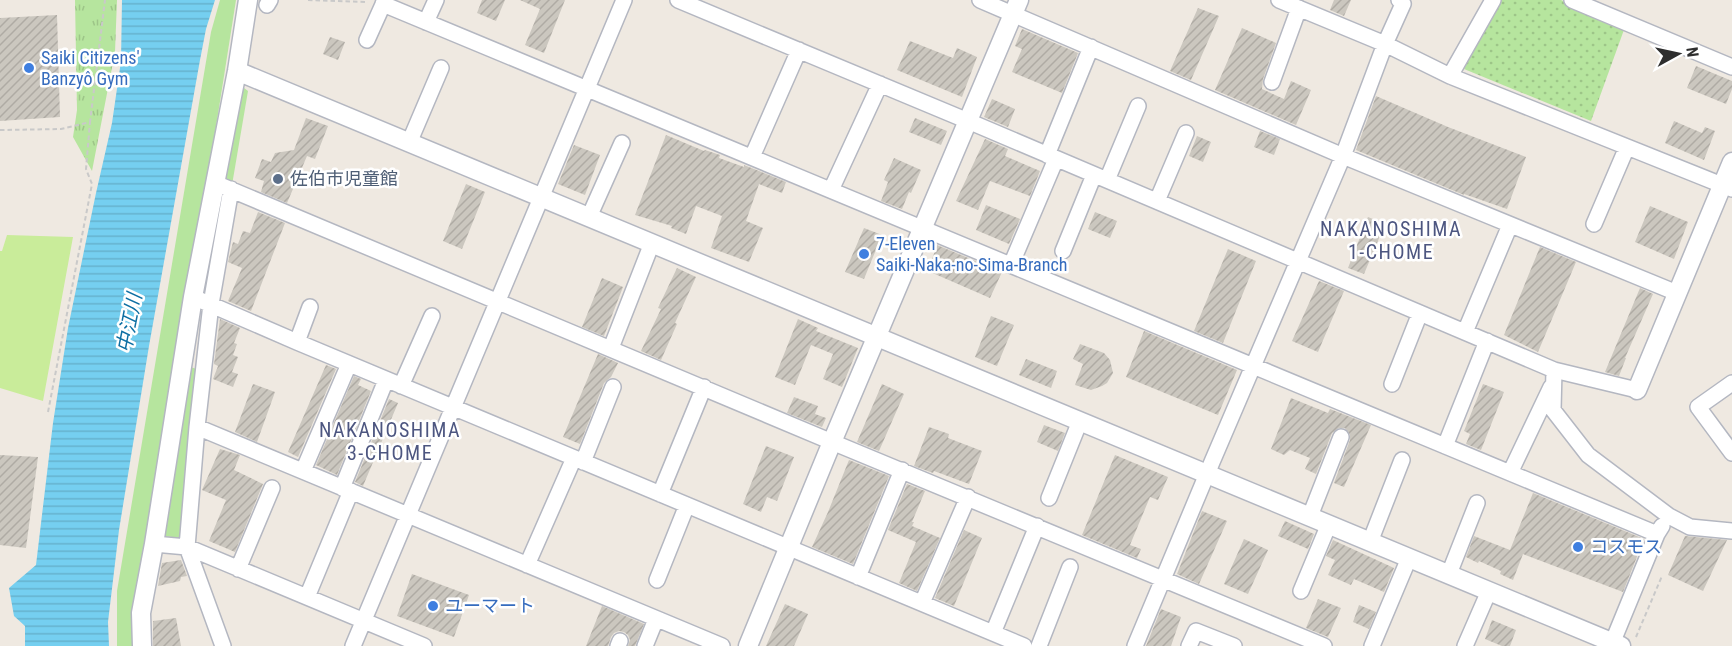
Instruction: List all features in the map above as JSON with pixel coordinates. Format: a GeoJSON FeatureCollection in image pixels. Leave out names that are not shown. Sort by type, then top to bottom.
{"type":"FeatureCollection","features":[{"type":"Feature","properties":{"kind":"street"},"geometry":{"type":"LineString","coordinates":[[223,646],[187,547],[197,427],[223,186],[248,0]]}},
{"type":"Feature","properties":{"kind":"street"},"geometry":{"type":"LineString","coordinates":[[426,22],[436,0]]}},
{"type":"Feature","properties":{"kind":"street"},"geometry":{"type":"LineString","coordinates":[[353,646],[624,0]]}},
{"type":"Feature","properties":{"kind":"street"},"geometry":{"type":"LineString","coordinates":[[678,0],[1487,341],[1554,376],[1637,390],[1677,293],[1727,187],[1732,162]]}},
{"type":"Feature","properties":{"kind":"street"},"geometry":{"type":"LineString","coordinates":[[980,0],[1016,7],[1091,47],[1343,156],[1677,293]]}},
{"type":"Feature","properties":{"kind":"street"},"geometry":{"type":"LineString","coordinates":[[1279,0],[1385,44],[1450,76],[1727,187]]}},
{"type":"Feature","properties":{"kind":"street"},"geometry":{"type":"LineString","coordinates":[[1135,646],[1206,474],[1343,156],[1385,44],[1403,4],[1399,0]]}},
{"type":"Feature","properties":{"kind":"street"},"geometry":{"type":"LineString","coordinates":[[1450,76],[1493,0]]}},
{"type":"Feature","properties":{"kind":"street"},"geometry":{"type":"LineString","coordinates":[[1572,0],[1732,67]]}},
{"type":"Feature","properties":{"kind":"street"},"geometry":{"type":"LineString","coordinates":[[367,40],[384,2],[426,22],[1658,534]]}},
{"type":"Feature","properties":{"kind":"street"},"geometry":{"type":"LineString","coordinates":[[748,646],[1016,7]]}},
{"type":"Feature","properties":{"kind":"street"},"geometry":{"type":"LineString","coordinates":[[1272,82],[1299,8]]}},
{"type":"Feature","properties":{"kind":"street"},"geometry":{"type":"LineString","coordinates":[[1011,265],[1091,47]]}},
{"type":"Feature","properties":{"kind":"street"},"geometry":{"type":"LineString","coordinates":[[752,158],[799,50]]}},
{"type":"Feature","properties":{"kind":"street"},"geometry":{"type":"LineString","coordinates":[[410,143],[441,68]]}},
{"type":"Feature","properties":{"kind":"street"},"geometry":{"type":"LineString","coordinates":[[237,71],[1619,644],[1658,534],[1669,516]]}},
{"type":"Feature","properties":{"kind":"street"},"geometry":{"type":"LineString","coordinates":[[831,190],[880,84]]}},
{"type":"Feature","properties":{"kind":"street"},"geometry":{"type":"LineString","coordinates":[[1063,251],[1138,106]]}},
{"type":"Feature","properties":{"kind":"street"},"geometry":{"type":"LineString","coordinates":[[1157,201],[1186,133]]}},
{"type":"Feature","properties":{"kind":"street"},"geometry":{"type":"LineString","coordinates":[[589,217],[622,143]]}},
{"type":"Feature","properties":{"kind":"street"},"geometry":{"type":"LineString","coordinates":[[1594,224],[1627,147]]}},
{"type":"Feature","properties":{"kind":"street"},"geometry":{"type":"LineString","coordinates":[[142,646],[141,613],[193,297],[223,186]]}},
{"type":"Feature","properties":{"kind":"street"},"geometry":{"type":"LineString","coordinates":[[223,186],[1324,646]]}},
{"type":"Feature","properties":{"kind":"street"},"geometry":{"type":"LineString","coordinates":[[1465,332],[1510,225]]}},
{"type":"Feature","properties":{"kind":"street"},"geometry":{"type":"LineString","coordinates":[[611,348],[652,243]]}},
{"type":"Feature","properties":{"kind":"street"},"geometry":{"type":"LineString","coordinates":[[193,297],[1024,646]]}},
{"type":"Feature","properties":{"kind":"street"},"geometry":{"type":"LineString","coordinates":[[297,342],[310,307]]}},
{"type":"Feature","properties":{"kind":"street"},"geometry":{"type":"LineString","coordinates":[[1392,384],[1420,313]]}},
{"type":"Feature","properties":{"kind":"street"},"geometry":{"type":"LineString","coordinates":[[401,386],[432,316]]}},
{"type":"Feature","properties":{"kind":"street"},"geometry":{"type":"LineString","coordinates":[[1445,446],[1487,341]]}},
{"type":"Feature","properties":{"kind":"street"},"geometry":{"type":"LineString","coordinates":[[303,471],[349,364]]}},
{"type":"Feature","properties":{"kind":"street"},"geometry":{"type":"LineString","coordinates":[[1510,473],[1554,376]]}},
{"type":"Feature","properties":{"kind":"street"},"geometry":{"type":"LineString","coordinates":[[1554,376],[1553,410],[1588,455],[1669,516],[1690,527],[1732,531]]}},
{"type":"Feature","properties":{"kind":"street"},"geometry":{"type":"LineString","coordinates":[[308,597],[386,380]]}},
{"type":"Feature","properties":{"kind":"street"},"geometry":{"type":"LineString","coordinates":[[1732,383],[1698,407],[1732,453]]}},
{"type":"Feature","properties":{"kind":"street"},"geometry":{"type":"LineString","coordinates":[[527,565],[613,387]]}},
{"type":"Feature","properties":{"kind":"street"},"geometry":{"type":"LineString","coordinates":[[660,494],[704,387]]}},
{"type":"Feature","properties":{"kind":"street"},"geometry":{"type":"LineString","coordinates":[[1049,498],[1080,421]]}},
{"type":"Feature","properties":{"kind":"street"},"geometry":{"type":"LineString","coordinates":[[197,427],[722,646]]}},
{"type":"Feature","properties":{"kind":"street"},"geometry":{"type":"LineString","coordinates":[[1310,516],[1341,437]]}},
{"type":"Feature","properties":{"kind":"street"},"geometry":{"type":"LineString","coordinates":[[1370,542],[1402,460]]}},
{"type":"Feature","properties":{"kind":"street"},"geometry":{"type":"LineString","coordinates":[[858,577],[902,470]]}},
{"type":"Feature","properties":{"kind":"street"},"geometry":{"type":"LineString","coordinates":[[238,569],[272,488]]}},
{"type":"Feature","properties":{"kind":"street"},"geometry":{"type":"LineString","coordinates":[[922,603],[968,497]]}},
{"type":"Feature","properties":{"kind":"street"},"geometry":{"type":"LineString","coordinates":[[1449,574],[1477,503]]}},
{"type":"Feature","properties":{"kind":"street"},"geometry":{"type":"LineString","coordinates":[[657,580],[687,506]]}},
{"type":"Feature","properties":{"kind":"street"},"geometry":{"type":"LineString","coordinates":[[1301,591],[1329,524]]}},
{"type":"Feature","properties":{"kind":"street"},"geometry":{"type":"LineString","coordinates":[[993,633],[1037,526]]}},
{"type":"Feature","properties":{"kind":"street"},"geometry":{"type":"LineString","coordinates":[[154,544],[187,547],[424,646]]}},
{"type":"Feature","properties":{"kind":"street"},"geometry":{"type":"LineString","coordinates":[[1372,646],[1409,558]]}},
{"type":"Feature","properties":{"kind":"street"},"geometry":{"type":"LineString","coordinates":[[1039,646],[1070,567]]}},
{"type":"Feature","properties":{"kind":"street"},"geometry":{"type":"LineString","coordinates":[[1466,646],[1489,591]]}},
{"type":"Feature","properties":{"kind":"street"},"geometry":{"type":"LineString","coordinates":[[645,646],[656,619]]}},
{"type":"Feature","properties":{"kind":"street"},"geometry":{"type":"LineString","coordinates":[[1189,646],[1196,631],[1234,646]]}},
{"type":"Feature","properties":{"kind":"path"},"geometry":{"type":"LineString","coordinates":[[48,412],[92,184],[86,168],[105,0]]}},
{"type":"Feature","properties":{"kind":"path"},"geometry":{"type":"LineString","coordinates":[[308,0],[384,2]]}},
{"type":"Feature","properties":{"kind":"path"},"geometry":{"type":"LineString","coordinates":[[0,130],[61,129],[90,122]]}},
{"type":"Feature","properties":{"kind":"path"},"geometry":{"type":"LineString","coordinates":[[1619,644],[1662,576]]}},
{"type":"Feature","properties":{"kind":"green space"},"geometry":{"type":"Polygon","coordinates":[[[75,0],[117,0],[115,52],[92,171],[73,137],[77,110],[75,0]]]}},
{"type":"Feature","properties":{"kind":"green space"},"geometry":{"type":"Polygon","coordinates":[[[220,0],[236,0],[134,646],[117,646],[117,591],[211,32],[220,0]]]}},
{"type":"Feature","properties":{"kind":"green space"},"geometry":{"type":"Polygon","coordinates":[[[1498,0],[1561,0],[1625,27],[1591,121],[1464,69],[1498,0]]]}},
{"type":"Feature","properties":{"kind":"green space"},"geometry":{"type":"Polygon","coordinates":[[[244,88],[248,91],[232,185],[222,179],[241,92],[244,88]]]}},
{"type":"Feature","properties":{"kind":"green space"},"geometry":{"type":"Polygon","coordinates":[[[7,235],[73,237],[43,401],[0,388],[0,251],[2,251],[7,235]]]}},
{"type":"Feature","properties":{"kind":"green space"},"geometry":{"type":"Polygon","coordinates":[[[190,367],[197,369],[183,538],[162,536],[190,367]]]}},
{"type":"Feature","properties":{"kind":"water","name":"中江川"},"geometry":{"type":"Polygon","coordinates":[[[122,0],[215,0],[200,60],[149,346],[119,530],[108,622],[109,646],[25,646],[25,626],[14,616],[9,588],[36,565],[53,423],[68,328],[112,123],[121,61],[122,0]]]}},
{"type":"Feature","properties":{"kind":"building"},"geometry":{"type":"Polygon","coordinates":[[[482,0],[505,0],[496,21],[477,13],[482,0]]]}},
{"type":"Feature","properties":{"kind":"building"},"geometry":{"type":"Polygon","coordinates":[[[520,0],[565,0],[544,53],[525,45],[540,9],[520,0]]]}},
{"type":"Feature","properties":{"kind":"building"},"geometry":{"type":"Polygon","coordinates":[[[1334,0],[1351,0],[1344,16],[1330,10],[1334,0]]]}},
{"type":"Feature","properties":{"kind":"building"},"geometry":{"type":"Polygon","coordinates":[[[1198,8],[1219,16],[1191,80],[1170,71],[1198,8]]]}},
{"type":"Feature","properties":{"kind":"building","name":"Saiki Citizens' Banzyô Gym"},"geometry":{"type":"Polygon","coordinates":[[[57,15],[60,117],[0,121],[0,18],[57,15]]]}},
{"type":"Feature","properties":{"kind":"building"},"geometry":{"type":"Polygon","coordinates":[[[1242,28],[1276,43],[1263,79],[1262,89],[1284,99],[1291,81],[1311,90],[1296,125],[1215,90],[1242,28]]]}},
{"type":"Feature","properties":{"kind":"building"},"geometry":{"type":"Polygon","coordinates":[[[1022,29],[1078,53],[1062,93],[1012,72],[1022,49],[1015,46],[1022,29]]]}},
{"type":"Feature","properties":{"kind":"building"},"geometry":{"type":"Polygon","coordinates":[[[330,37],[345,42],[338,60],[323,54],[330,37]]]}},
{"type":"Feature","properties":{"kind":"building"},"geometry":{"type":"Polygon","coordinates":[[[910,41],[953,58],[957,48],[977,57],[962,97],[897,70],[910,41]]]}},
{"type":"Feature","properties":{"kind":"building"},"geometry":{"type":"Polygon","coordinates":[[[1696,66],[1732,81],[1732,89],[1726,104],[1687,88],[1696,66]]]}},
{"type":"Feature","properties":{"kind":"building"},"geometry":{"type":"Polygon","coordinates":[[[1376,96],[1526,157],[1507,209],[1464,195],[1356,150],[1376,96]]]}},
{"type":"Feature","properties":{"kind":"building"},"geometry":{"type":"Polygon","coordinates":[[[992,99],[1015,109],[1008,127],[984,117],[992,99]]]}},
{"type":"Feature","properties":{"kind":"building","name":"佐伯市児童館"},"geometry":{"type":"Polygon","coordinates":[[[306,118],[328,126],[315,159],[307,156],[287,203],[261,192],[264,181],[255,178],[262,159],[271,162],[275,153],[294,150],[306,118]]]}},
{"type":"Feature","properties":{"kind":"building"},"geometry":{"type":"Polygon","coordinates":[[[915,118],[947,131],[941,145],[909,132],[915,118]]]}},
{"type":"Feature","properties":{"kind":"building"},"geometry":{"type":"Polygon","coordinates":[[[1674,121],[1702,133],[1705,127],[1715,131],[1704,160],[1665,143],[1674,121]]]}},
{"type":"Feature","properties":{"kind":"building"},"geometry":{"type":"Polygon","coordinates":[[[1260,131],[1280,139],[1274,155],[1254,147],[1260,131]]]}},
{"type":"Feature","properties":{"kind":"building"},"geometry":{"type":"Polygon","coordinates":[[[666,135],[704,151],[720,155],[719,158],[744,167],[744,165],[786,182],[782,193],[759,184],[746,221],[763,228],[749,262],[711,248],[722,216],[696,206],[686,234],[671,228],[672,226],[635,215],[666,135]]]}},
{"type":"Feature","properties":{"kind":"building"},"geometry":{"type":"Polygon","coordinates":[[[1197,136],[1211,142],[1203,162],[1189,156],[1197,136]]]}},
{"type":"Feature","properties":{"kind":"building"},"geometry":{"type":"Polygon","coordinates":[[[985,139],[1008,149],[1005,156],[1040,171],[1030,196],[990,181],[978,210],[956,201],[985,139]]]}},
{"type":"Feature","properties":{"kind":"building"},"geometry":{"type":"Polygon","coordinates":[[[574,145],[600,155],[585,195],[558,184],[574,145]]]}},
{"type":"Feature","properties":{"kind":"building"},"geometry":{"type":"Polygon","coordinates":[[[894,158],[921,170],[902,209],[881,201],[888,182],[884,180],[894,158]]]}},
{"type":"Feature","properties":{"kind":"building"},"geometry":{"type":"Polygon","coordinates":[[[466,184],[485,192],[462,249],[443,241],[466,184]]]}},
{"type":"Feature","properties":{"kind":"building"},"geometry":{"type":"Polygon","coordinates":[[[986,205],[1020,219],[1009,244],[976,230],[986,205]]]}},
{"type":"Feature","properties":{"kind":"building"},"geometry":{"type":"Polygon","coordinates":[[[1650,206],[1688,222],[1674,259],[1635,242],[1650,206]]]}},
{"type":"Feature","properties":{"kind":"building"},"geometry":{"type":"Polygon","coordinates":[[[258,212],[285,223],[251,311],[228,301],[242,268],[228,262],[233,242],[238,244],[243,231],[250,233],[258,212]]]}},
{"type":"Feature","properties":{"kind":"building"},"geometry":{"type":"Polygon","coordinates":[[[1095,212],[1117,221],[1110,238],[1088,229],[1095,212]]]}},
{"type":"Feature","properties":{"kind":"building"},"geometry":{"type":"Polygon","coordinates":[[[1368,217],[1385,224],[1364,274],[1348,268],[1368,217]]]}},
{"type":"Feature","properties":{"kind":"building","name":"7-Eleven Saiki-Naka-no-Sima-Branch"},"geometry":{"type":"Polygon","coordinates":[[[864,228],[882,235],[864,279],[845,272],[864,228]]]}},
{"type":"Feature","properties":{"kind":"building"},"geometry":{"type":"Polygon","coordinates":[[[937,245],[1002,272],[990,298],[928,271],[937,245]]]}},
{"type":"Feature","properties":{"kind":"building"},"geometry":{"type":"Polygon","coordinates":[[[1540,247],[1576,262],[1538,352],[1504,335],[1540,247]]]}},
{"type":"Feature","properties":{"kind":"building"},"geometry":{"type":"Polygon","coordinates":[[[1228,249],[1256,261],[1223,343],[1194,331],[1228,249]]]}},
{"type":"Feature","properties":{"kind":"building"},"geometry":{"type":"Polygon","coordinates":[[[677,268],[696,277],[661,360],[641,351],[677,268]]]}},
{"type":"Feature","properties":{"kind":"building"},"geometry":{"type":"Polygon","coordinates":[[[602,278],[623,287],[604,336],[582,327],[602,278]]]}},
{"type":"Feature","properties":{"kind":"building"},"geometry":{"type":"Polygon","coordinates":[[[1319,281],[1344,291],[1318,352],[1292,341],[1319,281]]]}},
{"type":"Feature","properties":{"kind":"building"},"geometry":{"type":"Polygon","coordinates":[[[1640,288],[1653,294],[1619,376],[1605,372],[1640,288]]]}},
{"type":"Feature","properties":{"kind":"building"},"geometry":{"type":"Polygon","coordinates":[[[991,316],[1014,325],[997,366],[975,357],[991,316]]]}},
{"type":"Feature","properties":{"kind":"building"},"geometry":{"type":"Polygon","coordinates":[[[220,319],[240,328],[234,343],[237,344],[233,355],[238,357],[232,372],[238,374],[233,387],[213,379],[218,366],[214,364],[220,319]]]}},
{"type":"Feature","properties":{"kind":"building"},"geometry":{"type":"Polygon","coordinates":[[[798,319],[818,328],[816,331],[858,348],[842,387],[823,379],[833,354],[811,345],[795,385],[775,377],[798,319]]]}},
{"type":"Feature","properties":{"kind":"building"},"geometry":{"type":"Polygon","coordinates":[[[1144,331],[1237,370],[1218,415],[1126,377],[1144,331]]]}},
{"type":"Feature","properties":{"kind":"building"},"geometry":{"type":"Polygon","coordinates":[[[1080,344],[1104,353],[1110,360],[1113,373],[1107,383],[1091,390],[1075,385],[1083,364],[1073,359],[1080,344]]]}},
{"type":"Feature","properties":{"kind":"building"},"geometry":{"type":"Polygon","coordinates":[[[598,354],[618,363],[611,377],[604,383],[580,444],[563,437],[598,354]]]}},
{"type":"Feature","properties":{"kind":"building"},"geometry":{"type":"Polygon","coordinates":[[[1026,359],[1057,371],[1051,388],[1019,375],[1026,359]]]}},
{"type":"Feature","properties":{"kind":"building"},"geometry":{"type":"Polygon","coordinates":[[[326,365],[336,369],[298,457],[288,452],[326,365]]]}},
{"type":"Feature","properties":{"kind":"building"},"geometry":{"type":"Polygon","coordinates":[[[354,376],[361,379],[358,385],[371,391],[337,475],[316,465],[354,376]]]}},
{"type":"Feature","properties":{"kind":"building"},"geometry":{"type":"Polygon","coordinates":[[[253,384],[275,392],[257,442],[235,432],[253,384]]]}},
{"type":"Feature","properties":{"kind":"building"},"geometry":{"type":"Polygon","coordinates":[[[882,384],[904,394],[879,451],[857,442],[882,384]]]}},
{"type":"Feature","properties":{"kind":"building"},"geometry":{"type":"Polygon","coordinates":[[[1483,384],[1504,392],[1481,450],[1466,444],[1470,434],[1464,431],[1483,384]]]}},
{"type":"Feature","properties":{"kind":"building"},"geometry":{"type":"Polygon","coordinates":[[[794,397],[818,406],[815,414],[826,418],[822,427],[787,413],[794,397]]]}},
{"type":"Feature","properties":{"kind":"building"},"geometry":{"type":"Polygon","coordinates":[[[1291,398],[1328,413],[1330,409],[1371,425],[1344,487],[1334,483],[1350,440],[1350,435],[1345,428],[1339,428],[1332,433],[1316,474],[1305,469],[1310,458],[1290,450],[1284,455],[1271,449],[1291,398]]]}},
{"type":"Feature","properties":{"kind":"building"},"geometry":{"type":"Polygon","coordinates":[[[389,399],[398,403],[363,486],[355,482],[389,399]]]}},
{"type":"Feature","properties":{"kind":"building"},"geometry":{"type":"Polygon","coordinates":[[[1044,425],[1065,433],[1058,451],[1037,442],[1044,425]]]}},
{"type":"Feature","properties":{"kind":"building"},"geometry":{"type":"Polygon","coordinates":[[[929,427],[949,434],[948,438],[982,451],[969,484],[914,466],[929,427]]]}},
{"type":"Feature","properties":{"kind":"building"},"geometry":{"type":"Polygon","coordinates":[[[766,446],[794,457],[777,501],[767,497],[761,512],[743,504],[766,446]]]}},
{"type":"Feature","properties":{"kind":"building"},"geometry":{"type":"Polygon","coordinates":[[[220,449],[240,455],[234,470],[263,484],[235,552],[209,541],[226,500],[202,490],[220,449]]]}},
{"type":"Feature","properties":{"kind":"building"},"geometry":{"type":"Polygon","coordinates":[[[0,455],[38,457],[26,548],[0,545],[0,455]]]}},
{"type":"Feature","properties":{"kind":"building"},"geometry":{"type":"Polygon","coordinates":[[[1115,455],[1168,477],[1158,500],[1150,497],[1130,545],[1141,549],[1137,558],[1082,535],[1115,455]]]}},
{"type":"Feature","properties":{"kind":"building"},"geometry":{"type":"Polygon","coordinates":[[[849,460],[889,476],[853,564],[812,547],[849,460]]]}},
{"type":"Feature","properties":{"kind":"building"},"geometry":{"type":"Polygon","coordinates":[[[907,484],[925,491],[912,526],[940,538],[917,591],[899,583],[916,542],[888,530],[907,484]]]}},
{"type":"Feature","properties":{"kind":"building","name":"コスモス"},"geometry":{"type":"Polygon","coordinates":[[[1533,493],[1644,539],[1623,592],[1523,554],[1513,580],[1500,574],[1501,571],[1466,557],[1474,536],[1510,550],[1533,493]]]}},
{"type":"Feature","properties":{"kind":"building"},"geometry":{"type":"Polygon","coordinates":[[[1202,511],[1227,521],[1199,584],[1177,574],[1202,511]]]}},
{"type":"Feature","properties":{"kind":"building"},"geometry":{"type":"Polygon","coordinates":[[[1285,521],[1314,534],[1308,549],[1278,536],[1285,521]]]}},
{"type":"Feature","properties":{"kind":"building"},"geometry":{"type":"Polygon","coordinates":[[[964,530],[982,538],[954,606],[935,598],[964,530]]]}},
{"type":"Feature","properties":{"kind":"building"},"geometry":{"type":"Polygon","coordinates":[[[1685,536],[1727,540],[1703,591],[1668,575],[1685,536]]]}},
{"type":"Feature","properties":{"kind":"building"},"geometry":{"type":"Polygon","coordinates":[[[1244,539],[1268,550],[1248,594],[1224,584],[1244,539]]]}},
{"type":"Feature","properties":{"kind":"building"},"geometry":{"type":"Polygon","coordinates":[[[1333,540],[1394,568],[1384,592],[1354,579],[1351,585],[1328,575],[1335,560],[1326,556],[1333,540]]]}},
{"type":"Feature","properties":{"kind":"building"},"geometry":{"type":"Polygon","coordinates":[[[181,560],[187,576],[181,577],[180,581],[158,586],[162,563],[181,560]]]}},
{"type":"Feature","properties":{"kind":"building","name":"ユーマート"},"geometry":{"type":"Polygon","coordinates":[[[412,574],[469,595],[454,637],[397,616],[412,574]]]}},
{"type":"Feature","properties":{"kind":"building"},"geometry":{"type":"Polygon","coordinates":[[[1318,599],[1341,608],[1328,637],[1306,628],[1318,599]]]}},
{"type":"Feature","properties":{"kind":"building"},"geometry":{"type":"Polygon","coordinates":[[[785,604],[808,614],[794,646],[766,646],[785,604]]]}},
{"type":"Feature","properties":{"kind":"building"},"geometry":{"type":"Polygon","coordinates":[[[1359,605],[1376,612],[1369,629],[1353,622],[1359,605]]]}},
{"type":"Feature","properties":{"kind":"building"},"geometry":{"type":"Polygon","coordinates":[[[602,606],[644,624],[635,646],[628,646],[630,640],[628,635],[619,631],[611,637],[608,646],[586,646],[602,606]]]}},
{"type":"Feature","properties":{"kind":"building"},"geometry":{"type":"Polygon","coordinates":[[[1161,609],[1181,617],[1171,646],[1146,646],[1161,609]]]}},
{"type":"Feature","properties":{"kind":"building"},"geometry":{"type":"Polygon","coordinates":[[[176,618],[181,646],[153,646],[153,621],[176,618]]]}},
{"type":"Feature","properties":{"kind":"building"},"geometry":{"type":"Polygon","coordinates":[[[1492,620],[1516,630],[1510,646],[1502,646],[1485,639],[1492,620]]]}},
{"type":"Feature","properties":{"kind":"place","name":"Saiki Citizens' Banzyô Gym"},"geometry":{"type":"Point","coordinates":[29,68]}},
{"type":"Feature","properties":{"kind":"place","name":"佐伯市児童館"},"geometry":{"type":"Point","coordinates":[278,179]}},
{"type":"Feature","properties":{"kind":"place","name":"7-Eleven Saiki-Naka-no-Sima-Branch"},"geometry":{"type":"Point","coordinates":[864,254]}},
{"type":"Feature","properties":{"kind":"place","name":"コスモス"},"geometry":{"type":"Point","coordinates":[1578,547]}},
{"type":"Feature","properties":{"kind":"place","name":"ユーマート"},"geometry":{"type":"Point","coordinates":[433,606]}},
{"type":"Feature","properties":{"kind":"district","name":"NAKANOSHIMA 1-CHOME"},"geometry":{"type":"Point","coordinates":[1391,240]}},
{"type":"Feature","properties":{"kind":"district","name":"NAKANOSHIMA 3-CHOME"},"geometry":{"type":"Point","coordinates":[390,442]}}]}
